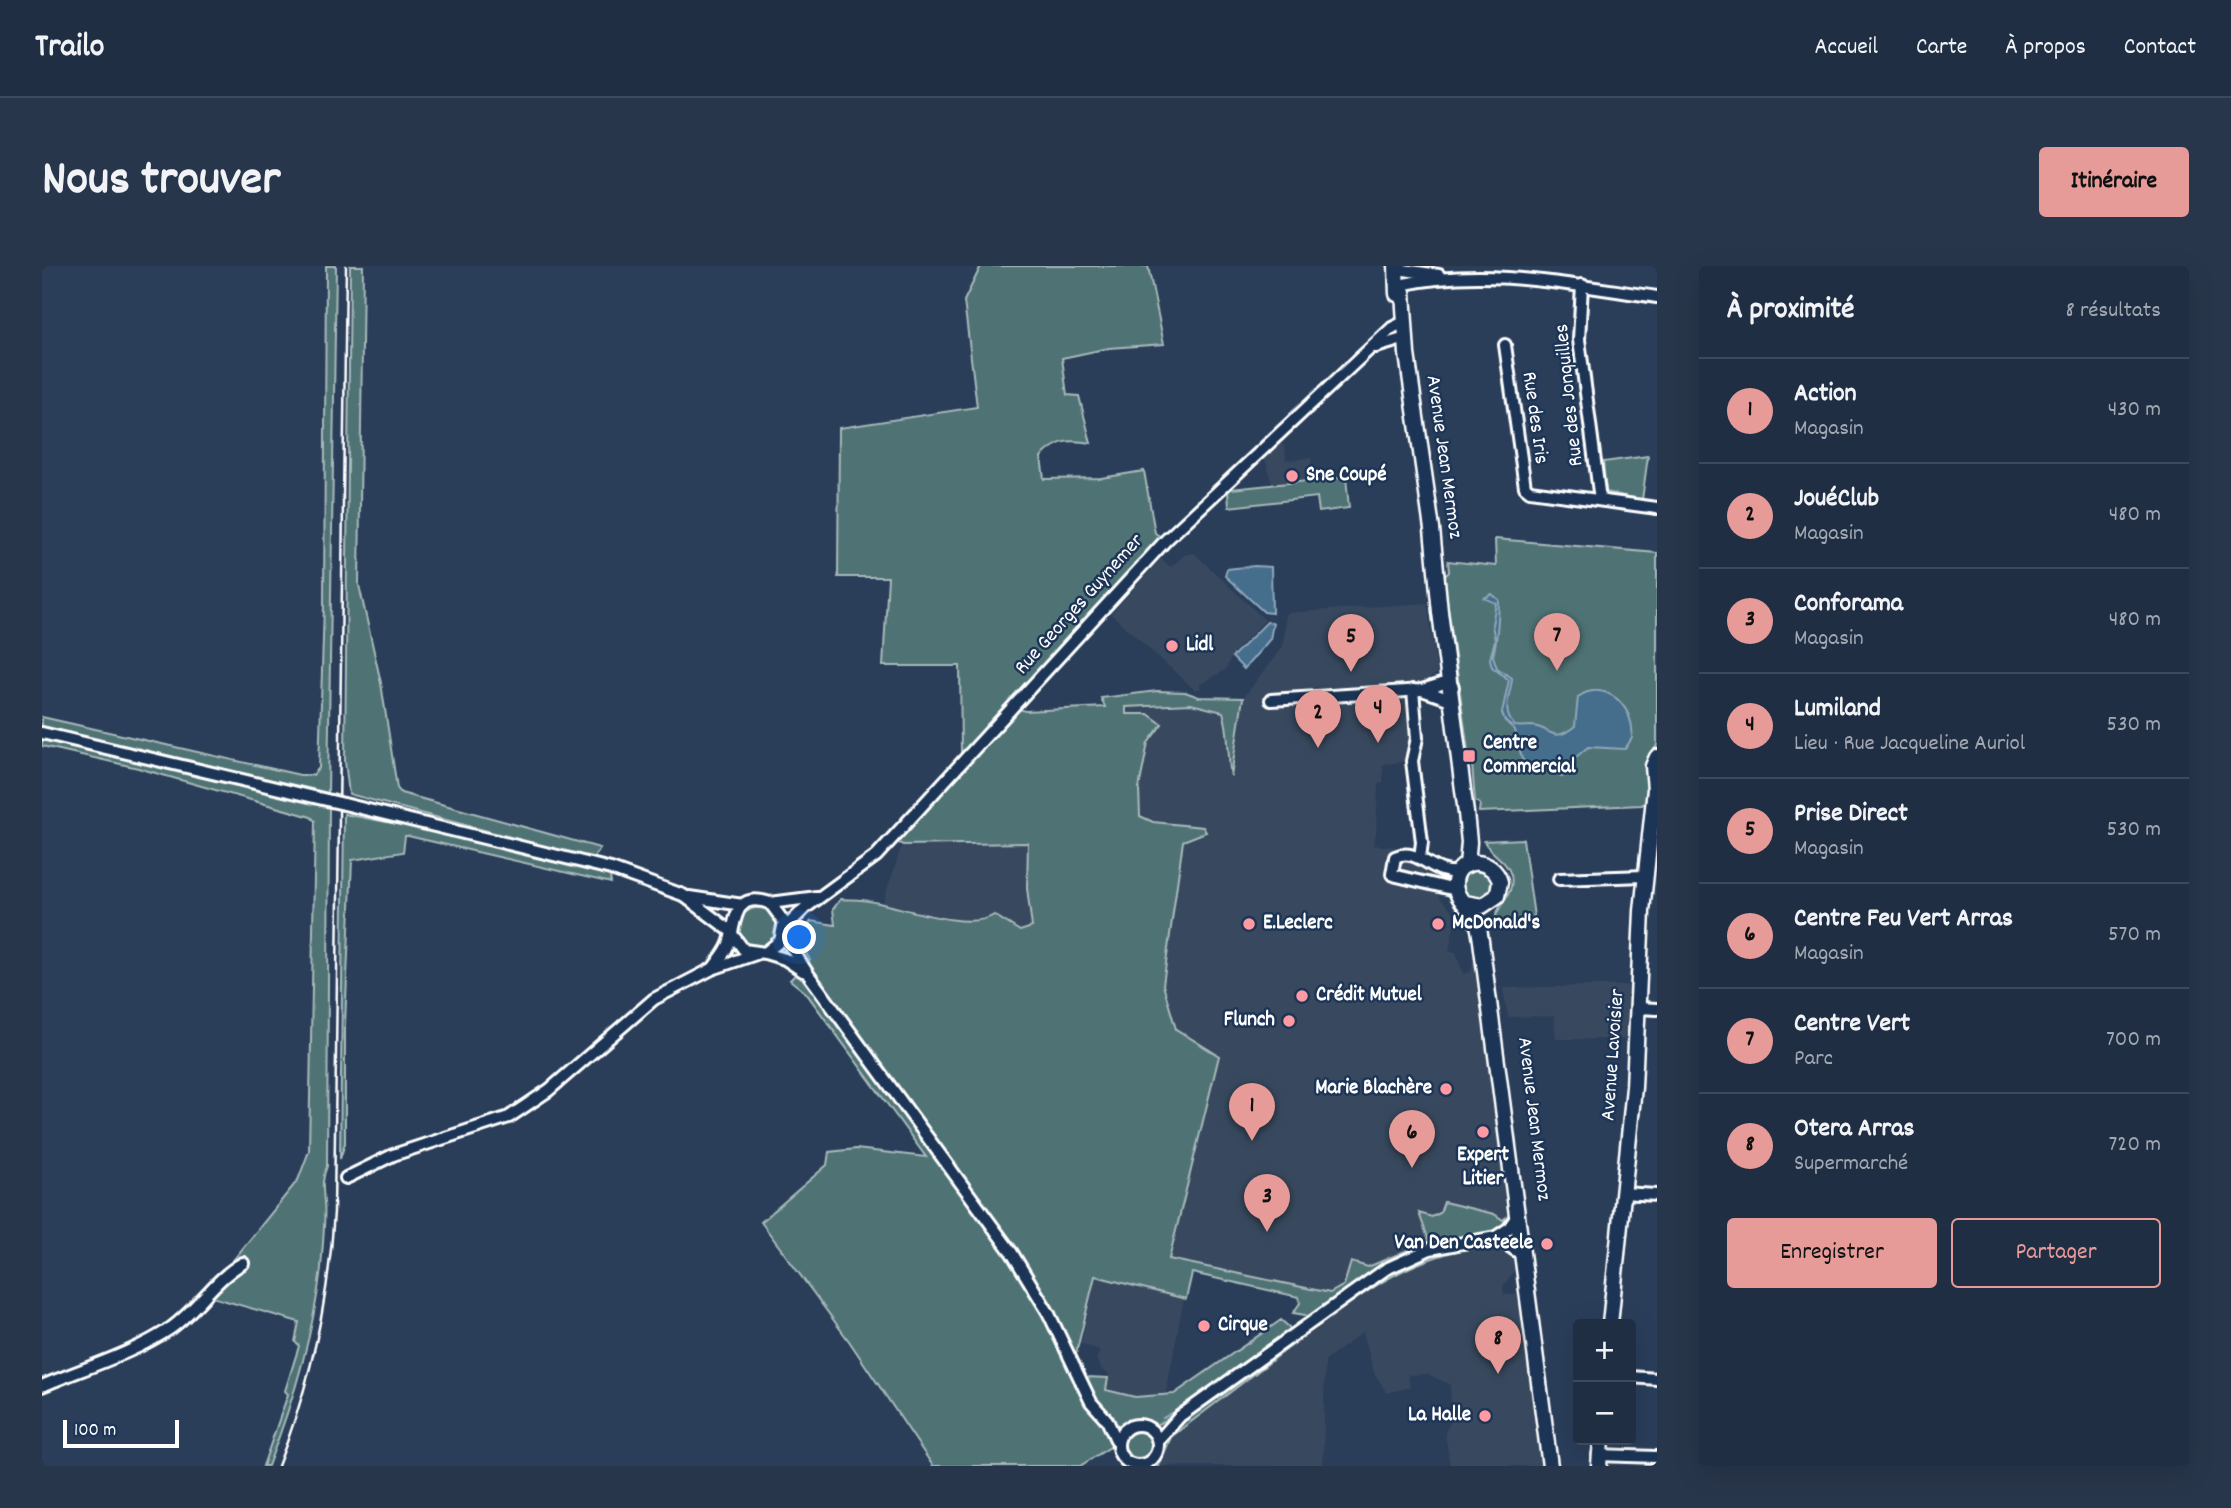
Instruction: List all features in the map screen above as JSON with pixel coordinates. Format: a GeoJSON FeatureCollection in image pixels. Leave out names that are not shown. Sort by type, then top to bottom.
{"type":"FeatureCollection","features":[{"type":"Feature","properties":{"kind":"main road","name":"Avenue Jean Mermoz"},"geometry":{"type":"LineString","coordinates":[[1396,267],[1399,285],[1396,296],[1404,322],[1441,599],[1448,682],[1455,708],[1476,841],[1486,863]]}},
{"type":"Feature","properties":{"kind":"main road","name":"Avenue Jean Mermoz"},"geometry":{"type":"LineString","coordinates":[[1441,599],[1446,610],[1469,835],[1463,868]]}},
{"type":"Feature","properties":{"kind":"main road","name":"Avenue Lavoisier"},"geometry":{"type":"LineString","coordinates":[[1610,1319],[1634,1087],[1645,876],[1656,772]]}},
{"type":"Feature","properties":{"kind":"main road"},"geometry":{"type":"LineString","coordinates":[[1486,863],[1497,873],[1500,882],[1497,896],[1490,903],[1478,907],[1465,903],[1456,890],[1463,868],[1486,863]]}},
{"type":"Feature","properties":{"kind":"main road","name":"Avenue Jean Mermoz"},"geometry":{"type":"LineString","coordinates":[[1465,903],[1475,917],[1481,939],[1550,1466]]}},
{"type":"Feature","properties":{"kind":"main road","name":"Avenue Jean Mermoz"},"geometry":{"type":"LineString","coordinates":[[1490,903],[1486,916],[1488,939],[1556,1466]]}},
{"type":"Feature","properties":{"kind":"street"},"geometry":{"type":"LineString","coordinates":[[1396,267],[1445,276]]}},
{"type":"Feature","properties":{"kind":"street"},"geometry":{"type":"LineString","coordinates":[[1399,285],[1445,276],[1518,272],[1657,297]]}},
{"type":"Feature","properties":{"kind":"street","name":"Rue des Jonquilles"},"geometry":{"type":"LineString","coordinates":[[1583,285],[1579,340],[1600,500]]}},
{"type":"Feature","properties":{"kind":"street","name":"Rue Georges Guynemer"},"geometry":{"type":"LineString","coordinates":[[784,932],[823,895],[862,869],[892,840],[1166,540],[1374,348],[1392,328],[1404,322]]}},
{"type":"Feature","properties":{"kind":"street"},"geometry":{"type":"LineString","coordinates":[[1374,348],[1406,338]]}},
{"type":"Feature","properties":{"kind":"street","name":"Rue des Iris"},"geometry":{"type":"LineString","coordinates":[[1505,345],[1525,487],[1530,491],[1657,508]]}},
{"type":"Feature","properties":{"kind":"street"},"geometry":{"type":"LineString","coordinates":[[1271,699],[1418,690],[1448,682]]}},
{"type":"Feature","properties":{"kind":"street"},"geometry":{"type":"LineString","coordinates":[[1418,690],[1448,699],[1455,708]]}},
{"type":"Feature","properties":{"kind":"street"},"geometry":{"type":"LineString","coordinates":[[1418,690],[1417,738],[1412,761],[1422,842],[1420,858]]}},
{"type":"Feature","properties":{"kind":"street"},"geometry":{"type":"LineString","coordinates":[[42,733],[611,869],[683,895],[743,905],[756,901],[770,903],[781,914],[784,932],[808,974],[1012,1253],[1048,1312],[1091,1402],[1107,1420],[1121,1457],[1137,1465],[1153,1458],[1158,1441],[1180,1416],[1342,1298],[1394,1265],[1438,1246],[1496,1237],[1508,1229],[1517,1216]]}},
{"type":"Feature","properties":{"kind":"street"},"geometry":{"type":"LineString","coordinates":[[1456,890],[1392,874],[1395,857],[1403,854],[1420,858],[1438,872],[1463,868]]}},
{"type":"Feature","properties":{"kind":"street"},"geometry":{"type":"LineString","coordinates":[[1559,879],[1645,876]]}},
{"type":"Feature","properties":{"kind":"street"},"geometry":{"type":"LineString","coordinates":[[683,895],[732,933],[744,950],[785,959],[808,974]]}},
{"type":"Feature","properties":{"kind":"street","name":"Rue Georges Guynemer"},"geometry":{"type":"LineString","coordinates":[[770,903],[823,895]]}},
{"type":"Feature","properties":{"kind":"street"},"geometry":{"type":"LineString","coordinates":[[712,969],[726,952],[732,933],[733,917],[743,905]]}},
{"type":"Feature","properties":{"kind":"street"},"geometry":{"type":"LineString","coordinates":[[346,1178],[393,1155],[509,1117],[549,1090],[653,999],[712,969],[776,946],[784,932]]}},
{"type":"Feature","properties":{"kind":"street"},"geometry":{"type":"LineString","coordinates":[[1639,1008],[1657,1009]]}},
{"type":"Feature","properties":{"kind":"street"},"geometry":{"type":"LineString","coordinates":[[1622,1193],[1657,1195]]}},
{"type":"Feature","properties":{"kind":"street"},"geometry":{"type":"LineString","coordinates":[[1496,1237],[1522,1255]]}},
{"type":"Feature","properties":{"kind":"street"},"geometry":{"type":"LineString","coordinates":[[42,1386],[143,1343],[170,1328],[226,1272],[243,1263]]}},
{"type":"Feature","properties":{"kind":"street"},"geometry":{"type":"LineString","coordinates":[[1636,1377],[1657,1379]]}},
{"type":"Feature","properties":{"kind":"street"},"geometry":{"type":"LineString","coordinates":[[1117,1442],[1126,1428],[1135,1424],[1147,1426],[1180,1416]]}},
{"type":"Feature","properties":{"kind":"street"},"geometry":{"type":"LineString","coordinates":[[1107,1420],[1126,1428]]}},
{"type":"Feature","properties":{"kind":"street"},"geometry":{"type":"LineString","coordinates":[[1147,1426],[1158,1441]]}},
{"type":"Feature","properties":{"kind":"street"},"geometry":{"type":"LineString","coordinates":[[1599,1453],[1657,1457]]}},
{"type":"Feature","properties":{"kind":"shaded area"},"geometry":{"type":"Polygon","coordinates":[[[1275,439],[1285,447],[1286,460],[1311,458],[1313,481],[1272,485],[1263,450],[1275,439]]]}},
{"type":"Feature","properties":{"kind":"shaded area"},"geometry":{"type":"Polygon","coordinates":[[[1194,553],[1265,620],[1234,652],[1225,670],[1199,685],[1202,688],[1195,690],[1111,614],[1161,559],[1171,567],[1184,555],[1194,553]]]}},
{"type":"Feature","properties":{"kind":"shaded area"},"geometry":{"type":"Polygon","coordinates":[[[1271,567],[1272,613],[1264,612],[1225,576],[1227,569],[1271,567]]]}},
{"type":"Feature","properties":{"kind":"shaded area"},"geometry":{"type":"Polygon","coordinates":[[[1492,594],[1499,600],[1497,635],[1493,656],[1497,668],[1512,678],[1507,709],[1515,726],[1538,727],[1556,735],[1561,734],[1575,726],[1578,697],[1599,691],[1617,699],[1629,717],[1632,738],[1625,749],[1588,747],[1576,757],[1573,770],[1562,777],[1546,763],[1527,765],[1522,759],[1515,730],[1505,721],[1502,713],[1509,680],[1492,667],[1490,659],[1495,640],[1492,625],[1496,603],[1484,598],[1492,594]]]}},
{"type":"Feature","properties":{"kind":"shaded area"},"geometry":{"type":"Polygon","coordinates":[[[1427,603],[1437,673],[1422,684],[1422,690],[1414,690],[1412,761],[1383,764],[1383,783],[1378,784],[1373,845],[1427,850],[1444,873],[1439,897],[1456,915],[1449,952],[1456,952],[1463,974],[1471,972],[1474,950],[1487,948],[1520,1207],[1503,1220],[1440,1213],[1432,1217],[1420,1214],[1429,1241],[1368,1267],[1351,1263],[1344,1285],[1330,1293],[1169,1259],[1219,1056],[1176,1029],[1163,985],[1183,841],[1123,813],[1126,706],[1191,704],[1223,712],[1228,727],[1227,757],[1231,774],[1243,698],[1283,646],[1286,613],[1427,603]]]}},
{"type":"Feature","properties":{"kind":"shaded area"},"geometry":{"type":"Polygon","coordinates":[[[1267,622],[1273,623],[1270,639],[1244,669],[1232,657],[1267,622]]]}},
{"type":"Feature","properties":{"kind":"shaded area"},"geometry":{"type":"Polygon","coordinates":[[[1028,843],[1027,888],[1032,927],[1026,931],[1020,931],[994,915],[986,920],[961,920],[882,905],[902,845],[1028,843]]]}},
{"type":"Feature","properties":{"kind":"shaded area"},"geometry":{"type":"Polygon","coordinates":[[[1640,985],[1637,1039],[1556,1039],[1554,1016],[1508,1017],[1503,988],[1640,985]]]}},
{"type":"Feature","properties":{"kind":"shaded area"},"geometry":{"type":"Polygon","coordinates":[[[1484,1246],[1500,1246],[1515,1255],[1516,1268],[1503,1286],[1504,1295],[1530,1294],[1553,1466],[1450,1466],[1445,1432],[1452,1419],[1450,1384],[1427,1374],[1408,1375],[1410,1387],[1387,1393],[1374,1373],[1363,1332],[1325,1360],[1323,1466],[1159,1466],[1171,1437],[1379,1282],[1427,1259],[1484,1246]]]}},
{"type":"Feature","properties":{"kind":"shaded area"},"geometry":{"type":"Polygon","coordinates":[[[1095,1276],[1184,1298],[1166,1393],[1135,1397],[1106,1390],[1109,1373],[1103,1371],[1096,1360],[1100,1350],[1081,1344],[1095,1276]]]}},
{"type":"Feature","properties":{"kind":"green space"},"geometry":{"type":"Polygon","coordinates":[[[326,266],[336,266],[328,793],[158,753],[157,765],[197,772],[329,807],[327,1166],[323,1184],[325,1217],[321,1268],[301,1369],[268,1466],[263,1466],[288,1394],[285,1391],[299,1346],[295,1342],[299,1322],[205,1295],[298,1180],[309,1151],[315,821],[311,817],[138,768],[42,746],[42,717],[300,775],[313,775],[319,768],[324,604],[326,266]]]}},
{"type":"Feature","properties":{"kind":"green space"},"geometry":{"type":"Polygon","coordinates":[[[350,266],[363,266],[359,585],[381,683],[397,788],[401,793],[600,848],[593,859],[349,794],[345,761],[350,266]]]}},
{"type":"Feature","properties":{"kind":"green space"},"geometry":{"type":"Polygon","coordinates":[[[981,266],[1148,266],[1164,344],[1109,348],[1062,358],[1067,395],[1079,396],[1091,443],[1064,442],[1047,451],[1041,457],[1044,479],[1101,478],[1144,471],[1155,533],[1166,540],[1013,707],[1025,711],[1105,707],[1101,698],[1157,691],[1185,692],[1199,697],[1243,698],[1231,776],[1223,712],[1191,704],[1126,707],[1126,714],[1148,714],[1162,724],[1148,743],[1139,788],[1140,816],[1153,822],[1203,827],[1206,832],[1183,841],[1163,985],[1176,1029],[1219,1056],[1169,1259],[1330,1293],[1344,1285],[1351,1262],[1368,1267],[1429,1241],[1419,1213],[1432,1217],[1440,1213],[1444,1202],[1494,1214],[1503,1220],[1516,1208],[1500,1246],[1448,1253],[1402,1271],[1317,1327],[1305,1315],[1293,1313],[1300,1303],[1299,1297],[1192,1273],[1186,1299],[1095,1276],[1076,1354],[1086,1377],[1108,1378],[1106,1390],[1135,1397],[1174,1394],[1281,1320],[1289,1327],[1291,1334],[1204,1398],[1169,1419],[1149,1427],[1126,1428],[1107,1420],[1112,1441],[1110,1447],[1080,1466],[933,1466],[849,1341],[761,1222],[827,1165],[829,1152],[856,1149],[926,1157],[806,993],[790,980],[810,960],[804,950],[803,940],[811,921],[835,925],[833,909],[841,899],[869,901],[968,921],[994,915],[1020,931],[1032,927],[1027,888],[1028,843],[903,845],[892,840],[964,760],[961,754],[960,666],[883,666],[888,577],[838,577],[839,428],[977,407],[964,301],[981,266]]]}},
{"type":"Feature","properties":{"kind":"green space"},"geometry":{"type":"Polygon","coordinates":[[[1648,456],[1642,500],[1606,492],[1603,462],[1648,456]]]}},
{"type":"Feature","properties":{"kind":"green space"},"geometry":{"type":"Polygon","coordinates":[[[1346,477],[1349,508],[1319,512],[1317,497],[1229,507],[1228,492],[1231,489],[1346,477]]]}},
{"type":"Feature","properties":{"kind":"green space"},"geometry":{"type":"Polygon","coordinates":[[[1495,539],[1657,553],[1657,744],[1649,770],[1647,800],[1642,805],[1479,812],[1480,804],[1475,801],[1471,753],[1468,751],[1444,577],[1449,572],[1448,561],[1496,566],[1495,539]]]}},
{"type":"Feature","properties":{"kind":"green space"},"geometry":{"type":"Polygon","coordinates":[[[344,814],[413,827],[592,871],[610,876],[611,883],[408,836],[405,836],[403,852],[352,860],[345,1025],[345,1143],[340,1159],[344,814]]]}},
{"type":"Feature","properties":{"kind":"green space"},"geometry":{"type":"Polygon","coordinates":[[[1523,839],[1535,923],[1495,926],[1497,913],[1510,890],[1511,875],[1506,865],[1484,841],[1523,839]]]}},
{"type":"Feature","properties":{"kind":"green space"},"geometry":{"type":"Polygon","coordinates":[[[1477,869],[1483,870],[1491,878],[1491,890],[1483,898],[1477,899],[1471,898],[1463,890],[1462,884],[1463,878],[1471,870],[1477,869]]]}},
{"type":"Feature","properties":{"kind":"green space"},"geometry":{"type":"Polygon","coordinates":[[[758,908],[766,909],[772,914],[777,920],[777,936],[772,942],[766,947],[758,948],[750,947],[744,942],[739,936],[738,928],[739,920],[744,914],[750,909],[758,908]]]}},
{"type":"Feature","properties":{"kind":"green space"},"geometry":{"type":"Polygon","coordinates":[[[1304,1332],[1307,1334],[1171,1437],[1159,1466],[1147,1466],[1161,1454],[1166,1436],[1193,1412],[1304,1332]]]}},
{"type":"Feature","properties":{"kind":"green space"},"geometry":{"type":"Polygon","coordinates":[[[1138,1430],[1149,1434],[1153,1445],[1149,1456],[1138,1460],[1127,1456],[1123,1445],[1127,1434],[1138,1430]]]}},
{"type":"Feature","properties":{"kind":"waterway"},"geometry":{"type":"LineString","coordinates":[[1309,1317],[1373,1272]]}},
{"type":"Feature","properties":{"kind":"waterway"},"geometry":{"type":"LineString","coordinates":[[1163,1418],[1182,1408]]}},
{"type":"Feature","properties":{"kind":"railway"},"geometry":{"type":"LineString","coordinates":[[278,1466],[300,1405],[316,1342],[328,1277],[334,1212],[346,266]]}},
{"type":"Feature","properties":{"kind":"place","name":"Sne Coupé"},"geometry":{"type":"Point","coordinates":[1292,476]}},
{"type":"Feature","properties":{"kind":"place","name":"Lidl"},"geometry":{"type":"Point","coordinates":[1172,646]}},
{"type":"Feature","properties":{"kind":"place","name":"Centre Vert"},"geometry":{"type":"Point","coordinates":[1557,671]}},
{"type":"Feature","properties":{"kind":"place","name":"Prise Direct"},"geometry":{"type":"Point","coordinates":[1351,672]}},
{"type":"Feature","properties":{"kind":"place","name":"Lumiland"},"geometry":{"type":"Point","coordinates":[1378,743]}},
{"type":"Feature","properties":{"kind":"place","name":"JouéClub"},"geometry":{"type":"Point","coordinates":[1318,748]}},
{"type":"Feature","properties":{"kind":"place","name":"Centre Commercial"},"geometry":{"type":"Point","coordinates":[1469,756]}},
{"type":"Feature","properties":{"kind":"place","name":"E.Leclerc"},"geometry":{"type":"Point","coordinates":[1249,924]}},
{"type":"Feature","properties":{"kind":"place","name":"McDonald's"},"geometry":{"type":"Point","coordinates":[1438,924]}},
{"type":"Feature","properties":{"kind":"place","name":"Crédit Mutuel"},"geometry":{"type":"Point","coordinates":[1302,996]}},
{"type":"Feature","properties":{"kind":"place","name":"Flunch"},"geometry":{"type":"Point","coordinates":[1289,1021]}},
{"type":"Feature","properties":{"kind":"place","name":"Marie Blachère"},"geometry":{"type":"Point","coordinates":[1446,1089]}},
{"type":"Feature","properties":{"kind":"place","name":"Expert Litier"},"geometry":{"type":"Point","coordinates":[1483,1132]}},
{"type":"Feature","properties":{"kind":"place","name":"Action"},"geometry":{"type":"Point","coordinates":[1252,1141]}},
{"type":"Feature","properties":{"kind":"place","name":"Centre Feu Vert Arras"},"geometry":{"type":"Point","coordinates":[1412,1168]}},
{"type":"Feature","properties":{"kind":"place","name":"Conforama"},"geometry":{"type":"Point","coordinates":[1267,1232]}},
{"type":"Feature","properties":{"kind":"place","name":"Van Den Casteele"},"geometry":{"type":"Point","coordinates":[1547,1244]}},
{"type":"Feature","properties":{"kind":"place","name":"Cirque"},"geometry":{"type":"Point","coordinates":[1204,1326]}},
{"type":"Feature","properties":{"kind":"place","name":"Otera Arras"},"geometry":{"type":"Point","coordinates":[1498,1374]}},
{"type":"Feature","properties":{"kind":"place","name":"La Halle"},"geometry":{"type":"Point","coordinates":[1485,1416]}}]}
